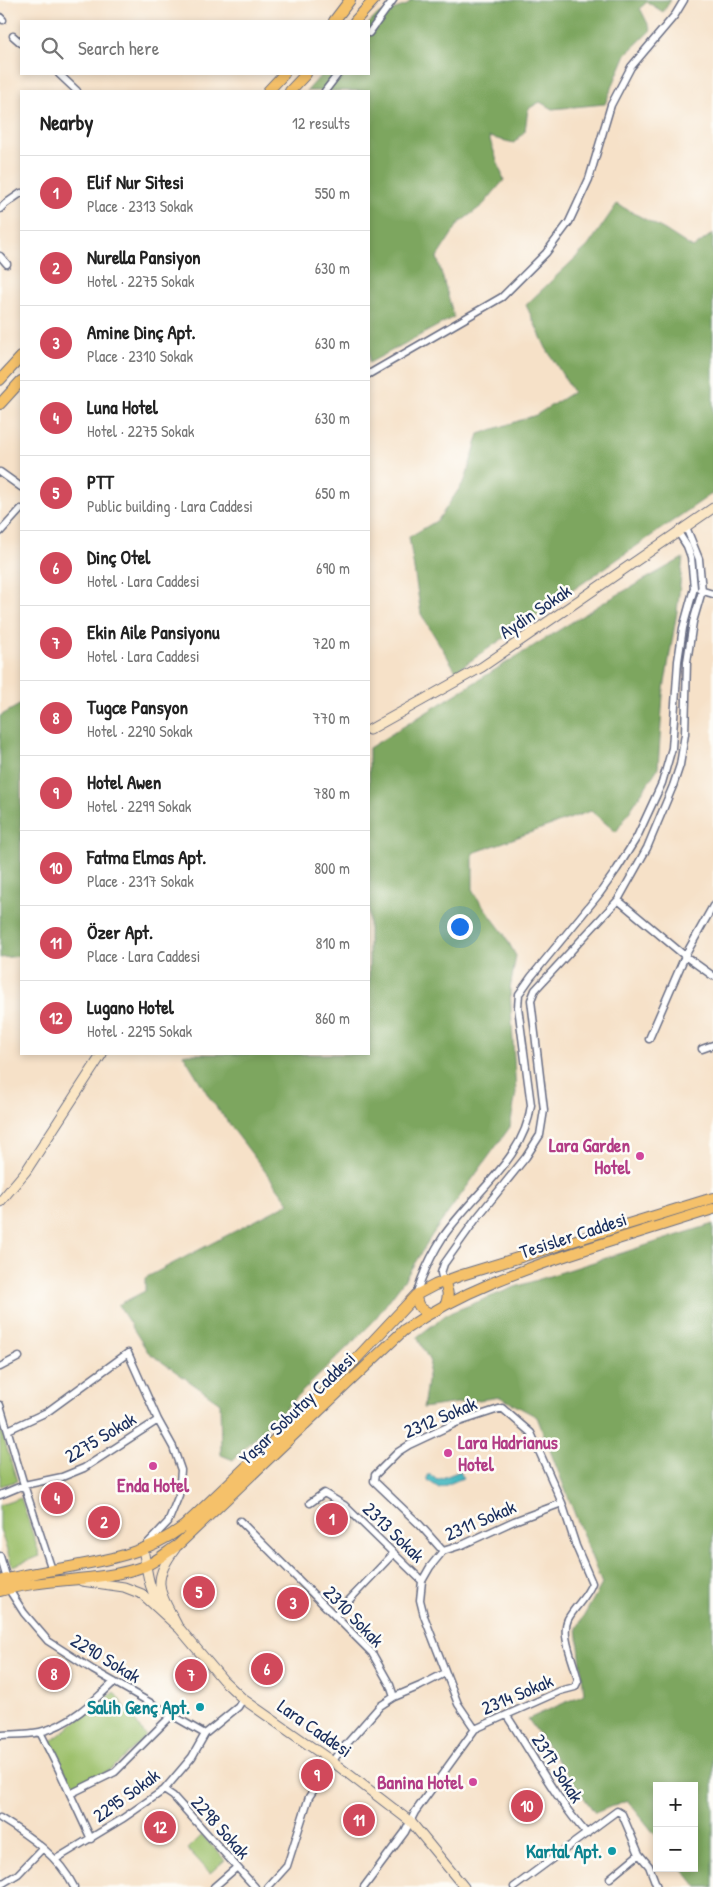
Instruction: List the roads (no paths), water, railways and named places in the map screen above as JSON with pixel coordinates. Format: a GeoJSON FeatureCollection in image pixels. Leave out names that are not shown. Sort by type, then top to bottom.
{"type":"FeatureCollection","features":[{"type":"Feature","properties":{"kind":"main road"},"geometry":{"type":"LineString","coordinates":[[335,20],[350,0]]}},
{"type":"Feature","properties":{"kind":"main road"},"geometry":{"type":"LineString","coordinates":[[355,20],[374,0]]}},
{"type":"Feature","properties":{"kind":"main road"},"geometry":{"type":"LineString","coordinates":[[269,90],[283,75]]}},
{"type":"Feature","properties":{"kind":"main road"},"geometry":{"type":"LineString","coordinates":[[291,90],[305,75]]}},
{"type":"Feature","properties":{"kind":"main road"},"geometry":{"type":"LineString","coordinates":[[0,380],[20,358]]}},
{"type":"Feature","properties":{"kind":"main road"},"geometry":{"type":"LineString","coordinates":[[0,404],[20,382]]}},
{"type":"Feature","properties":{"kind":"main road"},"geometry":{"type":"LineString","coordinates":[[4,1585],[52,1570],[121,1556],[143,1549],[164,1540],[184,1526],[329,1388],[416,1295],[443,1281],[713,1198]]}},
{"type":"Feature","properties":{"kind":"main road","name":"Tesisler Caddesi"},"geometry":{"type":"LineString","coordinates":[[446,1304],[525,1268],[713,1209]]}},
{"type":"Feature","properties":{"kind":"main road"},"geometry":{"type":"LineString","coordinates":[[443,1281],[448,1291],[446,1304]]}},
{"type":"Feature","properties":{"kind":"main road"},"geometry":{"type":"LineString","coordinates":[[416,1295],[420,1309],[429,1313]]}},
{"type":"Feature","properties":{"kind":"main road","name":"Yaşar Sobutay Caddesi"},"geometry":{"type":"LineString","coordinates":[[75,1580],[104,1576],[146,1565],[178,1545],[404,1330],[446,1304]]}},
{"type":"Feature","properties":{"kind":"main road","name":"Lara Caddesi"},"geometry":{"type":"LineString","coordinates":[[4,1585],[75,1580]]}},
{"type":"Feature","properties":{"kind":"street"},"geometry":{"type":"LineString","coordinates":[[370,32],[393,0]]}},
{"type":"Feature","properties":{"kind":"street"},"geometry":{"type":"LineString","coordinates":[[370,373],[502,297],[546,253],[569,222],[589,179],[612,104],[631,66],[675,15],[684,0]]}},
{"type":"Feature","properties":{"kind":"street"},"geometry":{"type":"LineString","coordinates":[[12,36],[20,42]]}},
{"type":"Feature","properties":{"kind":"street"},"geometry":{"type":"LineString","coordinates":[[60,75],[76,90]]}},
{"type":"Feature","properties":{"kind":"street"},"geometry":{"type":"LineString","coordinates":[[326,90],[337,75]]}},
{"type":"Feature","properties":{"kind":"street"},"geometry":{"type":"LineString","coordinates":[[0,209],[4,204],[20,195]]}},
{"type":"Feature","properties":{"kind":"street"},"geometry":{"type":"LineString","coordinates":[[0,256],[7,264]]}},
{"type":"Feature","properties":{"kind":"street"},"geometry":{"type":"LineString","coordinates":[[0,472],[20,486]]}},
{"type":"Feature","properties":{"kind":"street","name":"Aydin Sokak"},"geometry":{"type":"LineString","coordinates":[[370,729],[482,667],[713,508]]}},
{"type":"Feature","properties":{"kind":"street"},"geometry":{"type":"LineString","coordinates":[[0,532],[20,510]]}},
{"type":"Feature","properties":{"kind":"street"},"geometry":{"type":"LineString","coordinates":[[416,1295],[425,1272],[443,1237],[510,1156],[527,1125],[530,1105],[518,1007],[519,994],[617,870],[637,837],[662,783],[672,748],[679,653],[683,628],[694,588],[691,557],[682,530]]}},
{"type":"Feature","properties":{"kind":"street"},"geometry":{"type":"LineString","coordinates":[[443,1281],[441,1273],[444,1264],[476,1219],[526,1157],[540,1135],[544,1110],[531,1000],[535,990],[618,900],[647,848],[680,765],[686,734],[687,662],[693,622],[702,591],[699,559],[682,530]]}},
{"type":"Feature","properties":{"kind":"street"},"geometry":{"type":"LineString","coordinates":[[694,588],[713,594]]}},
{"type":"Feature","properties":{"kind":"street"},"geometry":{"type":"LineString","coordinates":[[618,900],[713,976]]}},
{"type":"Feature","properties":{"kind":"street"},"geometry":{"type":"LineString","coordinates":[[649,1039],[686,956],[713,906]]}},
{"type":"Feature","properties":{"kind":"street"},"geometry":{"type":"LineString","coordinates":[[702,1049],[713,1045]]}},
{"type":"Feature","properties":{"kind":"street"},"geometry":{"type":"LineString","coordinates":[[0,1202],[26,1171],[101,1055]]}},
{"type":"Feature","properties":{"kind":"street"},"geometry":{"type":"LineString","coordinates":[[8,1430],[47,1412],[128,1353],[158,1420],[173,1447],[181,1470],[179,1495],[168,1522],[143,1549],[153,1595],[180,1629]]}},
{"type":"Feature","properties":{"kind":"street"},"geometry":{"type":"LineString","coordinates":[[0,1367],[20,1357]]}},
{"type":"Feature","properties":{"kind":"street"},"geometry":{"type":"LineString","coordinates":[[0,1405],[52,1570]]}},
{"type":"Feature","properties":{"kind":"street","name":"2312 Sokak"},"geometry":{"type":"LineString","coordinates":[[374,1481],[376,1475],[398,1452],[409,1445],[456,1423],[502,1408],[531,1433],[562,1503]]}},
{"type":"Feature","properties":{"kind":"street","name":"2275 Sokak"},"geometry":{"type":"LineString","coordinates":[[0,1495],[24,1485],[62,1477],[84,1468],[158,1420]]}},
{"type":"Feature","properties":{"kind":"street","name":"2313 Sokak"},"geometry":{"type":"LineString","coordinates":[[374,1481],[420,1525],[443,1551]]}},
{"type":"Feature","properties":{"kind":"street","name":"2313 Sokak"},"geometry":{"type":"LineString","coordinates":[[310,1503],[324,1493],[344,1505],[422,1581],[420,1600],[424,1616],[458,1704],[475,1729]]}},
{"type":"Feature","properties":{"kind":"street","name":"2311 Sokak"},"geometry":{"type":"LineString","coordinates":[[422,1581],[443,1551],[462,1545],[514,1521],[562,1503]]}},
{"type":"Feature","properties":{"kind":"street","name":"2314 Sokak"},"geometry":{"type":"LineString","coordinates":[[364,1887],[475,1729],[560,1691],[575,1687],[578,1681],[564,1632],[568,1620],[589,1592],[592,1583],[576,1546],[562,1503]]}},
{"type":"Feature","properties":{"kind":"street","name":"2310 Sokak"},"geometry":{"type":"LineString","coordinates":[[240,1521],[372,1653],[390,1685],[394,1697]]}},
{"type":"Feature","properties":{"kind":"street"},"geometry":{"type":"LineString","coordinates":[[178,1545],[162,1570],[159,1584],[160,1594],[180,1629]]}},
{"type":"Feature","properties":{"kind":"street"},"geometry":{"type":"LineString","coordinates":[[335,1615],[394,1553]]}},
{"type":"Feature","properties":{"kind":"street","name":"2290 Sokak"},"geometry":{"type":"LineString","coordinates":[[0,1556],[4,1585],[24,1613],[48,1641],[114,1682],[205,1734]]}},
{"type":"Feature","properties":{"kind":"street","name":"Lara Caddesi"},"geometry":{"type":"LineString","coordinates":[[75,1580],[134,1590],[142,1594],[180,1629],[212,1667],[243,1699],[333,1762],[411,1822],[464,1887]]}},
{"type":"Feature","properties":{"kind":"street"},"geometry":{"type":"LineString","coordinates":[[268,1887],[287,1866],[309,1797],[333,1762],[380,1706],[394,1697],[446,1673]]}},
{"type":"Feature","properties":{"kind":"street"},"geometry":{"type":"LineString","coordinates":[[0,1734],[40,1732],[67,1720],[82,1710],[114,1682]]}},
{"type":"Feature","properties":{"kind":"street","name":"2295 Sokak"},"geometry":{"type":"LineString","coordinates":[[56,1859],[91,1839],[164,1790],[192,1758],[205,1734],[238,1707],[243,1699]]}},
{"type":"Feature","properties":{"kind":"street"},"geometry":{"type":"LineString","coordinates":[[70,1794],[116,1772],[173,1714]]}},
{"type":"Feature","properties":{"kind":"street","name":"2317 Sokak"},"geometry":{"type":"LineString","coordinates":[[507,1716],[571,1816],[587,1834]]}},
{"type":"Feature","properties":{"kind":"street"},"geometry":{"type":"LineString","coordinates":[[40,1732],[91,1839]]}},
{"type":"Feature","properties":{"kind":"street","name":"2298 Sokak"},"geometry":{"type":"LineString","coordinates":[[164,1790],[173,1796],[255,1887]]}},
{"type":"Feature","properties":{"kind":"street"},"geometry":{"type":"LineString","coordinates":[[514,1887],[617,1811],[622,1814],[639,1854],[649,1866],[657,1887]]}},
{"type":"Feature","properties":{"kind":"street"},"geometry":{"type":"LineString","coordinates":[[0,1818],[21,1831],[56,1859],[74,1887]]}},
{"type":"Feature","properties":{"kind":"street"},"geometry":{"type":"LineString","coordinates":[[0,1885],[18,1874],[42,1848]]}},
{"type":"Feature","properties":{"kind":"street"},"geometry":{"type":"LineString","coordinates":[[610,1878],[639,1854]]}},
{"type":"Feature","properties":{"kind":"street"},"geometry":{"type":"LineString","coordinates":[[214,1887],[237,1867]]}},
{"type":"Feature","properties":{"kind":"water"},"geometry":{"type":"Polygon","coordinates":[[[460,1471],[463,1478],[439,1488],[427,1480],[427,1475],[431,1475],[437,1480],[460,1471]]]}},
{"type":"Feature","properties":{"kind":"place","name":"Lara Garden Hotel"},"geometry":{"type":"Point","coordinates":[640,1156]}},
{"type":"Feature","properties":{"kind":"place","name":"Lara Hadrianus Hotel"},"geometry":{"type":"Point","coordinates":[448,1453]}},
{"type":"Feature","properties":{"kind":"place","name":"Enda Hotel"},"geometry":{"type":"Point","coordinates":[153,1466]}},
{"type":"Feature","properties":{"kind":"place","name":"Luna Hotel"},"geometry":{"type":"Point","coordinates":[57,1498]}},
{"type":"Feature","properties":{"kind":"place","name":"Elif Nur Sitesi"},"geometry":{"type":"Point","coordinates":[332,1519]}},
{"type":"Feature","properties":{"kind":"place","name":"Nurella Pansiyon"},"geometry":{"type":"Point","coordinates":[104,1522]}},
{"type":"Feature","properties":{"kind":"place","name":"PTT"},"geometry":{"type":"Point","coordinates":[199,1592]}},
{"type":"Feature","properties":{"kind":"place","name":"Amine Dinç Apt."},"geometry":{"type":"Point","coordinates":[293,1603]}},
{"type":"Feature","properties":{"kind":"place","name":"Dinç Otel"},"geometry":{"type":"Point","coordinates":[267,1669]}},
{"type":"Feature","properties":{"kind":"place","name":"Tugce Pansyon"},"geometry":{"type":"Point","coordinates":[54,1674]}},
{"type":"Feature","properties":{"kind":"place","name":"Ekin Aile Pansiyonu"},"geometry":{"type":"Point","coordinates":[191,1675]}},
{"type":"Feature","properties":{"kind":"place","name":"Salih Genç Apt."},"geometry":{"type":"Point","coordinates":[200,1707]}},
{"type":"Feature","properties":{"kind":"place","name":"Hotel Awen"},"geometry":{"type":"Point","coordinates":[317,1775]}},
{"type":"Feature","properties":{"kind":"place","name":"Banina Hotel"},"geometry":{"type":"Point","coordinates":[473,1782]}},
{"type":"Feature","properties":{"kind":"place","name":"Fatma Elmas Apt."},"geometry":{"type":"Point","coordinates":[527,1806]}},
{"type":"Feature","properties":{"kind":"place","name":"Özer Apt."},"geometry":{"type":"Point","coordinates":[359,1820]}},
{"type":"Feature","properties":{"kind":"place","name":"Lugano Hotel"},"geometry":{"type":"Point","coordinates":[160,1827]}},
{"type":"Feature","properties":{"kind":"place","name":"Kartal Apt."},"geometry":{"type":"Point","coordinates":[612,1851]}}]}
